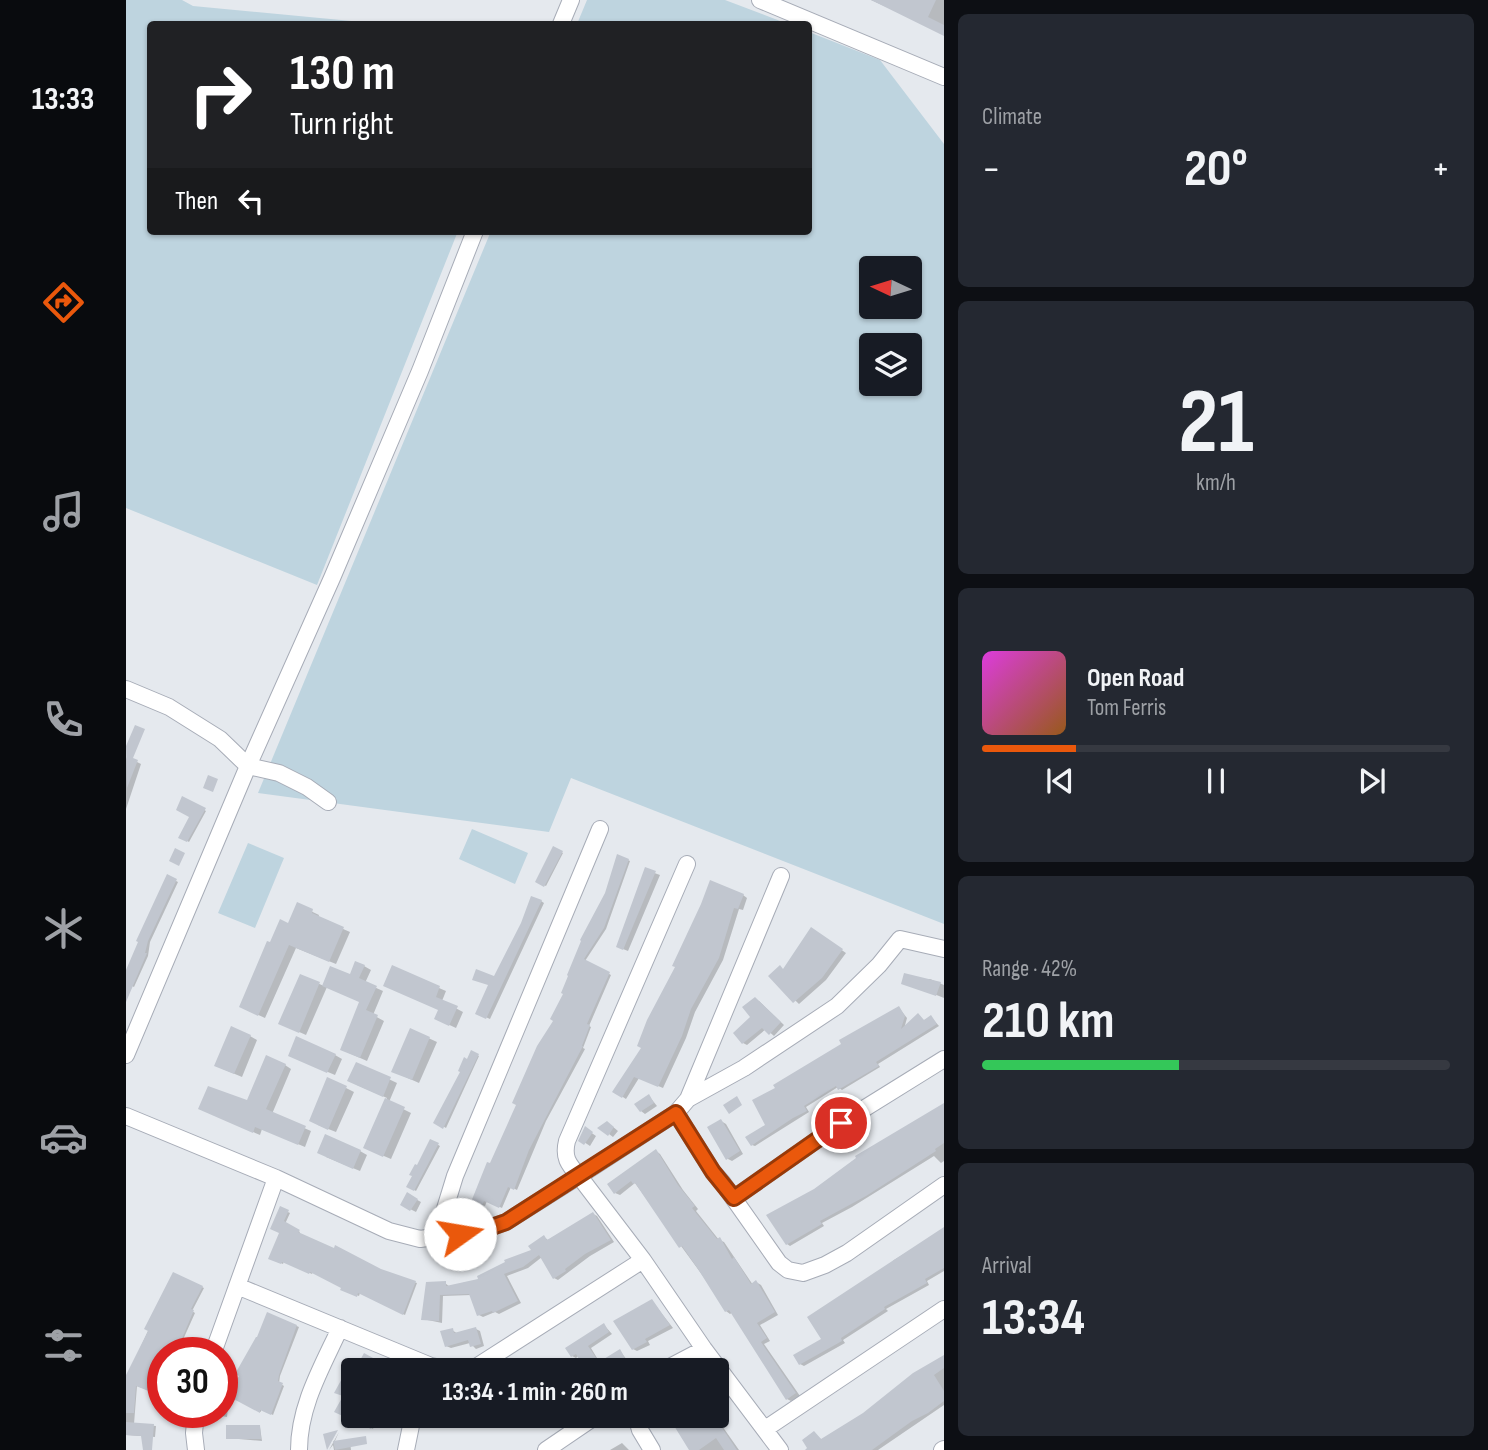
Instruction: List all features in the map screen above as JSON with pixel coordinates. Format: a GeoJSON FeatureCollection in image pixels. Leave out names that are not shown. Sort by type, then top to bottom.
{"type":"FeatureCollection","features":[{"type":"Feature","properties":{"kind":"street"},"geometry":{"type":"LineString","coordinates":[[562,21],[571,0]]}},
{"type":"Feature","properties":{"kind":"street"},"geometry":{"type":"LineString","coordinates":[[760,0],[786,5],[944,77]]}},
{"type":"Feature","properties":{"kind":"street"},"geometry":{"type":"LineString","coordinates":[[126,1055],[248,766],[327,590],[473,235]]}},
{"type":"Feature","properties":{"kind":"street"},"geometry":{"type":"LineString","coordinates":[[126,689],[169,707],[220,739],[248,766],[279,773],[307,787],[328,802]]}},
{"type":"Feature","properties":{"kind":"street"},"geometry":{"type":"LineString","coordinates":[[436,1238],[455,1176],[600,829]]}},
{"type":"Feature","properties":{"kind":"street"},"geometry":{"type":"LineString","coordinates":[[687,864],[566,1141],[564,1152],[567,1163],[643,1260],[704,1349],[780,1450]]}},
{"type":"Feature","properties":{"kind":"street"},"geometry":{"type":"LineString","coordinates":[[126,1116],[276,1178],[407,1237],[436,1238],[483,1230],[506,1222],[676,1113],[688,1099],[781,876]]}},
{"type":"Feature","properties":{"kind":"street"},"geometry":{"type":"LineString","coordinates":[[688,1099],[744,1068],[837,1006],[879,965],[900,939],[944,949]]}},
{"type":"Feature","properties":{"kind":"street"},"geometry":{"type":"LineString","coordinates":[[734,1198],[841,1123],[944,1059]]}},
{"type":"Feature","properties":{"kind":"street"},"geometry":{"type":"LineString","coordinates":[[676,1113],[713,1172],[779,1264],[788,1270],[803,1273],[847,1253],[944,1185]]}},
{"type":"Feature","properties":{"kind":"street"},"geometry":{"type":"LineString","coordinates":[[219,1337],[276,1178]]}},
{"type":"Feature","properties":{"kind":"street"},"geometry":{"type":"LineString","coordinates":[[490,1358],[643,1260]]}},
{"type":"Feature","properties":{"kind":"street"},"geometry":{"type":"LineString","coordinates":[[237,1286],[408,1358]]}},
{"type":"Feature","properties":{"kind":"street"},"geometry":{"type":"LineString","coordinates":[[765,1429],[944,1310]]}},
{"type":"Feature","properties":{"kind":"street"},"geometry":{"type":"LineString","coordinates":[[299,1450],[299,1431],[309,1395],[340,1328]]}},
{"type":"Feature","properties":{"kind":"street"},"geometry":{"type":"LineString","coordinates":[[687,1358],[704,1349]]}},
{"type":"Feature","properties":{"kind":"street"},"geometry":{"type":"LineString","coordinates":[[195,1428],[196,1450]]}},
{"type":"Feature","properties":{"kind":"street"},"geometry":{"type":"LineString","coordinates":[[406,1450],[411,1428]]}},
{"type":"Feature","properties":{"kind":"street"},"geometry":{"type":"LineString","coordinates":[[546,1450],[578,1428]]}},
{"type":"Feature","properties":{"kind":"street"},"geometry":{"type":"LineString","coordinates":[[640,1428],[652,1450]]}},
{"type":"Feature","properties":{"kind":"shaded area"},"geometry":{"type":"Polygon","coordinates":[[[126,0],[182,0],[193,6],[351,21],[147,21],[147,235],[456,235],[317,585],[126,508],[126,0]]]}},
{"type":"Feature","properties":{"kind":"shaded area"},"geometry":{"type":"Polygon","coordinates":[[[587,0],[725,0],[780,21],[578,21],[587,0]]]}},
{"type":"Feature","properties":{"kind":"shaded area"},"geometry":{"type":"Polygon","coordinates":[[[812,33],[880,60],[944,144],[944,924],[571,778],[549,832],[258,793],[489,235],[812,235],[812,33]]]}},
{"type":"Feature","properties":{"kind":"shaded area"},"geometry":{"type":"Polygon","coordinates":[[[472,829],[528,853],[515,884],[459,859],[472,829]]]}},
{"type":"Feature","properties":{"kind":"shaded area"},"geometry":{"type":"Polygon","coordinates":[[[248,843],[284,858],[255,928],[218,913],[248,843]]]}},
{"type":"Feature","properties":{"kind":"building"},"geometry":{"type":"Polygon","coordinates":[[[871,0],[936,0],[928,17],[944,25],[944,36],[871,0]]]}},
{"type":"Feature","properties":{"kind":"building"},"geometry":{"type":"Polygon","coordinates":[[[135,725],[145,729],[133,758],[138,760],[127,788],[126,746],[135,725]]]}},
{"type":"Feature","properties":{"kind":"building"},"geometry":{"type":"Polygon","coordinates":[[[208,775],[218,779],[213,792],[203,788],[208,775]]]}},
{"type":"Feature","properties":{"kind":"building"},"geometry":{"type":"Polygon","coordinates":[[[182,796],[206,808],[187,842],[178,838],[189,817],[176,810],[182,796]]]}},
{"type":"Feature","properties":{"kind":"building"},"geometry":{"type":"Polygon","coordinates":[[[553,846],[563,851],[544,887],[535,882],[553,846]]]}},
{"type":"Feature","properties":{"kind":"building"},"geometry":{"type":"Polygon","coordinates":[[[175,848],[185,853],[179,866],[169,861],[175,848]]]}},
{"type":"Feature","properties":{"kind":"building"},"geometry":{"type":"Polygon","coordinates":[[[617,854],[629,859],[604,928],[584,959],[610,972],[587,1024],[590,1025],[583,1046],[529,1150],[514,1190],[508,1187],[499,1208],[484,1201],[482,1206],[471,1202],[487,1162],[490,1163],[516,1105],[512,1103],[537,1046],[553,1021],[550,1019],[563,994],[561,993],[580,940],[605,893],[617,854]]]}},
{"type":"Feature","properties":{"kind":"building"},"geometry":{"type":"Polygon","coordinates":[[[645,867],[656,871],[623,950],[616,947],[645,867]]]}},
{"type":"Feature","properties":{"kind":"building"},"geometry":{"type":"Polygon","coordinates":[[[167,874],[177,879],[148,941],[147,953],[126,1002],[126,970],[138,942],[136,941],[167,874]]]}},
{"type":"Feature","properties":{"kind":"building"},"geometry":{"type":"Polygon","coordinates":[[[710,880],[744,894],[738,909],[734,908],[719,958],[691,1009],[682,1036],[658,1087],[634,1077],[622,1098],[612,1092],[641,1048],[637,1046],[647,1020],[675,967],[672,966],[710,880]]]}},
{"type":"Feature","properties":{"kind":"building"},"geometry":{"type":"Polygon","coordinates":[[[531,896],[542,900],[486,1019],[475,1014],[488,985],[472,980],[476,969],[494,976],[521,923],[531,896]]]}},
{"type":"Feature","properties":{"kind":"building"},"geometry":{"type":"Polygon","coordinates":[[[297,902],[313,909],[312,913],[344,927],[329,962],[289,945],[258,1016],[239,1007],[267,941],[270,942],[280,919],[288,923],[297,902]]]}},
{"type":"Feature","properties":{"kind":"building"},"geometry":{"type":"Polygon","coordinates":[[[811,927],[843,949],[822,978],[793,1003],[768,976],[780,965],[783,969],[811,927]]]}},
{"type":"Feature","properties":{"kind":"building"},"geometry":{"type":"Polygon","coordinates":[[[355,961],[365,965],[359,978],[377,986],[366,1010],[378,1015],[360,1058],[340,1050],[359,1002],[322,986],[330,966],[350,974],[355,961]]]}},
{"type":"Feature","properties":{"kind":"building"},"geometry":{"type":"Polygon","coordinates":[[[392,965],[440,986],[436,997],[458,1006],[449,1026],[434,1019],[438,1010],[383,986],[392,965]]]}},
{"type":"Feature","properties":{"kind":"building"},"geometry":{"type":"Polygon","coordinates":[[[904,973],[941,982],[936,996],[901,984],[904,973]]]}},
{"type":"Feature","properties":{"kind":"building"},"geometry":{"type":"Polygon","coordinates":[[[300,974],[320,982],[299,1033],[278,1024],[300,974]]]}},
{"type":"Feature","properties":{"kind":"building"},"geometry":{"type":"Polygon","coordinates":[[[755,997],[781,1022],[769,1035],[762,1028],[742,1044],[733,1033],[750,1017],[742,1007],[755,997]]]}},
{"type":"Feature","properties":{"kind":"building"},"geometry":{"type":"Polygon","coordinates":[[[899,1006],[905,1016],[901,1029],[918,1013],[924,1020],[931,1015],[937,1024],[876,1062],[879,1066],[838,1090],[836,1086],[804,1106],[807,1111],[751,1146],[745,1137],[765,1125],[752,1100],[841,1044],[839,1040],[899,1006]]]}},
{"type":"Feature","properties":{"kind":"building"},"geometry":{"type":"Polygon","coordinates":[[[231,1026],[251,1035],[234,1074],[214,1066],[231,1026]]]}},
{"type":"Feature","properties":{"kind":"building"},"geometry":{"type":"Polygon","coordinates":[[[410,1028],[430,1037],[412,1080],[391,1072],[410,1028]]]}},
{"type":"Feature","properties":{"kind":"building"},"geometry":{"type":"Polygon","coordinates":[[[296,1036],[336,1054],[327,1073],[288,1056],[296,1036]]]}},
{"type":"Feature","properties":{"kind":"building"},"geometry":{"type":"Polygon","coordinates":[[[471,1050],[479,1054],[443,1129],[433,1123],[460,1072],[458,1071],[464,1057],[467,1059],[471,1050]]]}},
{"type":"Feature","properties":{"kind":"building"},"geometry":{"type":"Polygon","coordinates":[[[266,1055],[286,1064],[266,1109],[306,1126],[298,1145],[255,1127],[253,1133],[198,1109],[208,1086],[247,1100],[266,1055]]]}},
{"type":"Feature","properties":{"kind":"building"},"geometry":{"type":"Polygon","coordinates":[[[356,1062],[391,1077],[383,1097],[347,1081],[356,1062]]]}},
{"type":"Feature","properties":{"kind":"building"},"geometry":{"type":"Polygon","coordinates":[[[327,1077],[347,1086],[328,1130],[309,1121],[327,1077]]]}},
{"type":"Feature","properties":{"kind":"building"},"geometry":{"type":"Polygon","coordinates":[[[649,1094],[654,1103],[640,1112],[634,1104],[649,1094]]]}},
{"type":"Feature","properties":{"kind":"building"},"geometry":{"type":"Polygon","coordinates":[[[737,1096],[742,1105],[729,1114],[723,1105],[737,1096]]]}},
{"type":"Feature","properties":{"kind":"building"},"geometry":{"type":"Polygon","coordinates":[[[385,1098],[405,1107],[383,1157],[363,1148],[385,1098]]]}},
{"type":"Feature","properties":{"kind":"building"},"geometry":{"type":"Polygon","coordinates":[[[944,1103],[944,1143],[935,1149],[936,1151],[866,1196],[820,1221],[822,1224],[786,1245],[766,1215],[814,1189],[856,1158],[855,1156],[944,1103]]]}},
{"type":"Feature","properties":{"kind":"building"},"geometry":{"type":"Polygon","coordinates":[[[721,1119],[740,1151],[726,1160],[707,1127],[721,1119]]]}},
{"type":"Feature","properties":{"kind":"building"},"geometry":{"type":"Polygon","coordinates":[[[607,1121],[614,1127],[608,1136],[597,1128],[607,1121]]]}},
{"type":"Feature","properties":{"kind":"building"},"geometry":{"type":"Polygon","coordinates":[[[585,1126],[593,1132],[584,1145],[578,1141],[585,1126]]]}},
{"type":"Feature","properties":{"kind":"building"},"geometry":{"type":"Polygon","coordinates":[[[325,1134],[361,1150],[353,1169],[317,1153],[325,1134]]]}},
{"type":"Feature","properties":{"kind":"building"},"geometry":{"type":"Polygon","coordinates":[[[430,1139],[439,1143],[414,1191],[406,1187],[412,1176],[409,1175],[430,1139]]]}},
{"type":"Feature","properties":{"kind":"building"},"geometry":{"type":"Polygon","coordinates":[[[656,1149],[678,1185],[695,1206],[692,1208],[717,1239],[720,1237],[751,1284],[756,1280],[775,1312],[757,1323],[767,1338],[761,1342],[796,1393],[786,1400],[729,1310],[725,1312],[682,1246],[679,1248],[635,1183],[631,1181],[614,1194],[607,1184],[656,1149]]]}},
{"type":"Feature","properties":{"kind":"building"},"geometry":{"type":"Polygon","coordinates":[[[407,1192],[418,1199],[410,1211],[400,1205],[407,1192]]]}},
{"type":"Feature","properties":{"kind":"building"},"geometry":{"type":"Polygon","coordinates":[[[280,1206],[289,1210],[284,1221],[300,1230],[298,1232],[334,1248],[335,1245],[381,1269],[416,1281],[403,1315],[358,1293],[357,1297],[340,1290],[341,1288],[310,1272],[309,1274],[268,1259],[279,1233],[270,1229],[280,1206]]]}},
{"type":"Feature","properties":{"kind":"building"},"geometry":{"type":"Polygon","coordinates":[[[593,1212],[611,1240],[585,1254],[565,1269],[566,1271],[553,1279],[539,1255],[523,1267],[504,1274],[518,1301],[493,1313],[492,1311],[477,1316],[469,1294],[440,1295],[439,1321],[421,1320],[426,1282],[446,1281],[446,1286],[478,1279],[477,1276],[505,1262],[504,1260],[531,1250],[528,1246],[544,1235],[547,1240],[593,1212]]]}},
{"type":"Feature","properties":{"kind":"building"},"geometry":{"type":"Polygon","coordinates":[[[944,1227],[944,1268],[925,1279],[927,1283],[884,1307],[885,1309],[841,1338],[842,1341],[799,1365],[793,1355],[821,1339],[807,1317],[944,1227]]]}},
{"type":"Feature","properties":{"kind":"building"},"geometry":{"type":"Polygon","coordinates":[[[173,1272],[203,1286],[191,1309],[194,1310],[183,1337],[147,1337],[147,1390],[136,1386],[134,1413],[126,1413],[126,1375],[148,1331],[144,1329],[173,1272]]]}},
{"type":"Feature","properties":{"kind":"building"},"geometry":{"type":"Polygon","coordinates":[[[652,1299],[670,1325],[632,1350],[613,1321],[652,1299]]]}},
{"type":"Feature","properties":{"kind":"building"},"geometry":{"type":"Polygon","coordinates":[[[267,1312],[297,1325],[279,1375],[278,1381],[283,1383],[271,1415],[260,1410],[260,1413],[238,1401],[238,1369],[257,1337],[267,1312]]]}},
{"type":"Feature","properties":{"kind":"building"},"geometry":{"type":"Polygon","coordinates":[[[604,1323],[609,1332],[588,1346],[596,1358],[578,1358],[576,1354],[571,1357],[565,1348],[604,1323]]]}},
{"type":"Feature","properties":{"kind":"building"},"geometry":{"type":"Polygon","coordinates":[[[476,1327],[481,1344],[470,1347],[468,1340],[445,1347],[440,1331],[453,1328],[454,1333],[476,1327]]]}},
{"type":"Feature","properties":{"kind":"building"},"geometry":{"type":"Polygon","coordinates":[[[620,1349],[625,1358],[605,1358],[620,1349]]]}},
{"type":"Feature","properties":{"kind":"building"},"geometry":{"type":"Polygon","coordinates":[[[944,1355],[944,1368],[934,1375],[944,1391],[944,1401],[928,1413],[912,1421],[872,1450],[805,1450],[807,1448],[802,1440],[814,1431],[821,1439],[863,1413],[913,1373],[944,1355]]]}},
{"type":"Feature","properties":{"kind":"building"},"geometry":{"type":"Polygon","coordinates":[[[341,1380],[341,1395],[334,1393],[341,1380]]]}},
{"type":"Feature","properties":{"kind":"building"},"geometry":{"type":"Polygon","coordinates":[[[341,1400],[341,1415],[334,1412],[341,1400]]]}},
{"type":"Feature","properties":{"kind":"building"},"geometry":{"type":"Polygon","coordinates":[[[126,1422],[147,1424],[147,1428],[154,1428],[152,1450],[143,1450],[141,1436],[126,1435],[126,1422]]]}},
{"type":"Feature","properties":{"kind":"building"},"geometry":{"type":"Polygon","coordinates":[[[260,1425],[261,1439],[226,1439],[226,1428],[260,1425]]]}},
{"type":"Feature","properties":{"kind":"building"},"geometry":{"type":"Polygon","coordinates":[[[675,1428],[722,1428],[737,1450],[724,1450],[716,1438],[699,1450],[689,1450],[675,1428]]]}},
{"type":"Feature","properties":{"kind":"building"},"geometry":{"type":"Polygon","coordinates":[[[338,1430],[327,1450],[323,1434],[338,1430]]]}},
{"type":"Feature","properties":{"kind":"building"},"geometry":{"type":"Polygon","coordinates":[[[366,1436],[367,1444],[335,1450],[333,1441],[366,1436]]]}},
{"type":"Feature","properties":{"kind":"route"},"geometry":{"type":"LineString","coordinates":[[460,1234],[506,1222],[676,1113],[713,1172],[734,1198],[841,1123]]}}]}
